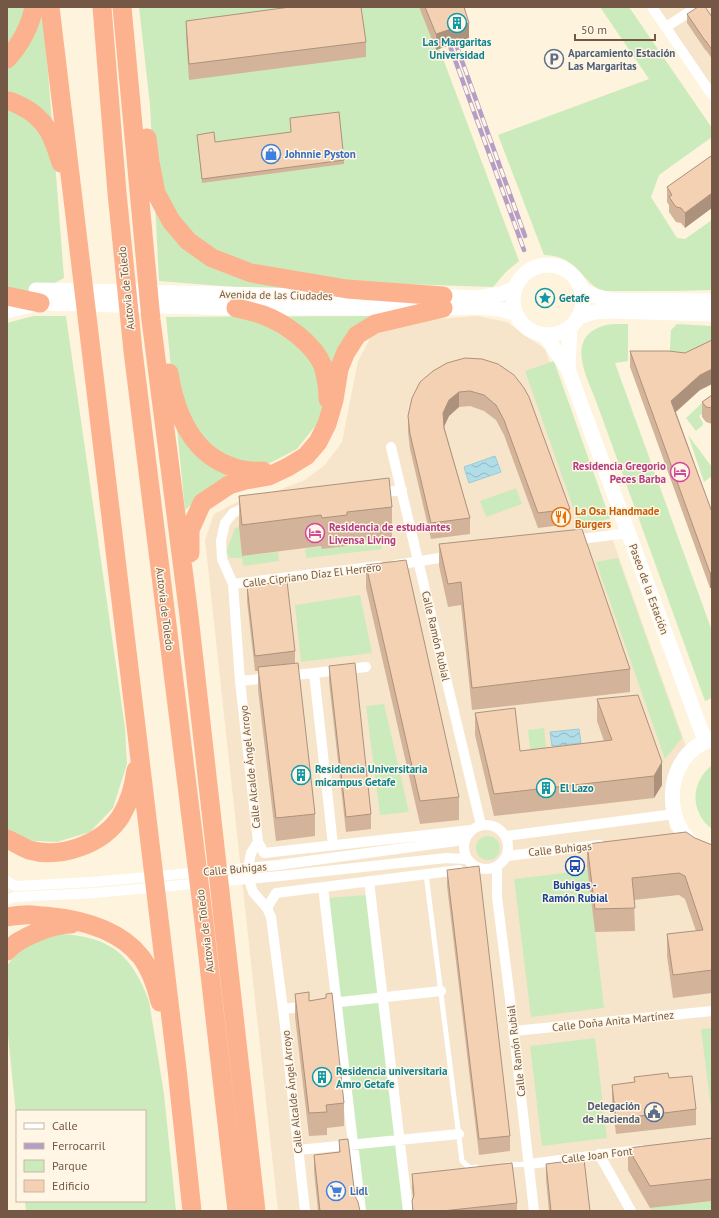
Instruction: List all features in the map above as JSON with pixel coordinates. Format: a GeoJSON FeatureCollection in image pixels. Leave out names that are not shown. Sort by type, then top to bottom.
{"type":"FeatureCollection","features":[{"type":"Feature","properties":{"kind":"highway"},"geometry":{"type":"LineString","coordinates":[[7,59],[18,44],[34,7]]}},
{"type":"Feature","properties":{"kind":"highway"},"geometry":{"type":"LineString","coordinates":[[50,7],[177,1069],[192,1211]]}},
{"type":"Feature","properties":{"kind":"highway","name":"Autovía de Toledo"},"geometry":{"type":"LineString","coordinates":[[102,7],[116,193],[133,351],[204,922],[236,1211]]}},
{"type":"Feature","properties":{"kind":"highway"},"geometry":{"type":"LineString","coordinates":[[122,7],[135,41],[150,162],[156,193],[171,221],[188,241],[212,258],[251,273],[443,302]]}},
{"type":"Feature","properties":{"kind":"highway","name":"Autovía de Toledo"},"geometry":{"type":"LineString","coordinates":[[122,7],[151,320],[189,616],[256,1211]]}},
{"type":"Feature","properties":{"kind":"highway"},"geometry":{"type":"LineString","coordinates":[[7,101],[11,101],[29,110],[45,124],[56,148],[74,206]]}},
{"type":"Feature","properties":{"kind":"highway"},"geometry":{"type":"LineString","coordinates":[[7,286],[38,297]]}},
{"type":"Feature","properties":{"kind":"highway"},"geometry":{"type":"LineString","coordinates":[[7,296],[38,297]]}},
{"type":"Feature","properties":{"kind":"highway"},"geometry":{"type":"LineString","coordinates":[[235,301],[289,328],[310,346],[322,365],[328,391],[328,424]]}},
{"type":"Feature","properties":{"kind":"highway"},"geometry":{"type":"LineString","coordinates":[[189,616],[190,530],[202,503],[229,485],[269,476],[306,456],[318,442],[328,424],[339,369],[346,352],[357,335],[375,324],[443,302]]}},
{"type":"Feature","properties":{"kind":"highway"},"geometry":{"type":"LineString","coordinates":[[151,320],[166,356],[171,388],[179,413],[188,431],[200,447],[217,461],[238,469],[259,471],[288,467]]}},
{"type":"Feature","properties":{"kind":"highway"},"geometry":{"type":"LineString","coordinates":[[7,839],[29,850],[52,852],[79,848],[107,833],[121,816],[132,790],[136,772],[137,734]]}},
{"type":"Feature","properties":{"kind":"highway"},"geometry":{"type":"LineString","coordinates":[[7,917],[26,915],[60,917],[89,924],[108,932],[127,943],[140,956],[150,972],[157,988],[177,1069]]}},
{"type":"Feature","properties":{"kind":"highway"},"geometry":{"type":"LineString","coordinates":[[7,951],[24,937],[62,924],[89,924]]}},
{"type":"Feature","properties":{"kind":"street"},"geometry":{"type":"LineString","coordinates":[[652,7],[712,95]]}},
{"type":"Feature","properties":{"kind":"street"},"geometry":{"type":"LineString","coordinates":[[666,27],[697,7]]}},
{"type":"Feature","properties":{"kind":"street"},"geometry":{"type":"LineString","coordinates":[[574,322],[582,308],[583,299],[577,280],[569,272],[559,267],[548,265],[537,266],[519,279],[514,289],[513,301],[515,313],[527,328],[536,333],[545,335],[558,333],[574,322],[594,312],[612,310],[712,314]]}},
{"type":"Feature","properties":{"kind":"street","name":"Avenida de las Ciudades"},"geometry":{"type":"LineString","coordinates":[[443,302],[500,294],[514,289]]}},
{"type":"Feature","properties":{"kind":"street"},"geometry":{"type":"LineString","coordinates":[[581,290],[595,296],[611,300],[712,300]]}},
{"type":"Feature","properties":{"kind":"street","name":"Avenida de las Ciudades"},"geometry":{"type":"LineString","coordinates":[[7,311],[38,297],[235,301],[360,297],[443,302],[499,309],[515,313]]}},
{"type":"Feature","properties":{"kind":"street","name":"Paseo de la Estación"},"geometry":{"type":"LineString","coordinates":[[568,369],[574,322]]}},
{"type":"Feature","properties":{"kind":"street","name":"Paseo de la Estación"},"geometry":{"type":"LineString","coordinates":[[545,335],[568,369],[628,533],[708,740]]}},
{"type":"Feature","properties":{"kind":"street","name":"Calle Ramón Rubial"},"geometry":{"type":"LineString","coordinates":[[391,447],[481,825]]}},
{"type":"Feature","properties":{"kind":"street"},"geometry":{"type":"LineString","coordinates":[[371,494],[402,490]]}},
{"type":"Feature","properties":{"kind":"street","name":"Calle Alcalde Ángel Arroyo"},"geometry":{"type":"LineString","coordinates":[[257,507],[242,509],[233,513],[225,523],[221,541],[222,559],[233,584],[240,681],[258,842],[251,853],[247,874],[253,892],[267,908],[271,917],[283,1008],[305,1211]]}},
{"type":"Feature","properties":{"kind":"street"},"geometry":{"type":"LineString","coordinates":[[567,540],[628,533]]}},
{"type":"Feature","properties":{"kind":"street","name":"Calle Cipriano Díaz El Herrero"},"geometry":{"type":"LineString","coordinates":[[233,584],[419,562],[461,554]]}},
{"type":"Feature","properties":{"kind":"street"},"geometry":{"type":"LineString","coordinates":[[240,681],[366,667]]}},
{"type":"Feature","properties":{"kind":"street"},"geometry":{"type":"LineString","coordinates":[[314,673],[332,845]]}},
{"type":"Feature","properties":{"kind":"street"},"geometry":{"type":"LineString","coordinates":[[708,740],[688,754],[676,772],[672,793],[678,836],[703,852],[712,854]]}},
{"type":"Feature","properties":{"kind":"street","name":"Calle Buhigas"},"geometry":{"type":"LineString","coordinates":[[506,836],[674,814]]}},
{"type":"Feature","properties":{"kind":"street"},"geometry":{"type":"LineString","coordinates":[[258,842],[264,852],[471,830],[481,825],[494,826],[502,831],[506,836],[508,845],[507,856],[504,861],[492,869],[485,870],[475,867],[276,893],[267,908]]}},
{"type":"Feature","properties":{"kind":"street"},"geometry":{"type":"LineString","coordinates":[[471,830],[464,840],[463,849],[466,859],[475,867]]}},
{"type":"Feature","properties":{"kind":"street","name":"Calle Buhigas"},"geometry":{"type":"LineString","coordinates":[[7,881],[14,886],[92,882],[278,865],[464,840]]}},
{"type":"Feature","properties":{"kind":"street","name":"Calle Buhigas"},"geometry":{"type":"LineString","coordinates":[[507,856],[611,844]]}},
{"type":"Feature","properties":{"kind":"street","name":"Calle Buhigas"},"geometry":{"type":"LineString","coordinates":[[7,900],[14,897],[94,893],[280,876],[446,858],[466,859]]}},
{"type":"Feature","properties":{"kind":"street","name":"Calle Ramón Rubial"},"geometry":{"type":"LineString","coordinates":[[497,867],[496,891],[530,1164],[534,1211]]}},
{"type":"Feature","properties":{"kind":"street","name":"Calle Ramón Rubial"},"geometry":{"type":"LineString","coordinates":[[485,870],[496,891]]}},
{"type":"Feature","properties":{"kind":"street"},"geometry":{"type":"LineString","coordinates":[[369,881],[408,1211]]}},
{"type":"Feature","properties":{"kind":"street"},"geometry":{"type":"LineString","coordinates":[[323,887],[361,1211]]}},
{"type":"Feature","properties":{"kind":"street"},"geometry":{"type":"LineString","coordinates":[[283,1008],[441,991]]}},
{"type":"Feature","properties":{"kind":"street","name":"Calle Doña Anita Martínez"},"geometry":{"type":"LineString","coordinates":[[514,1031],[712,1011]]}},
{"type":"Feature","properties":{"kind":"street"},"geometry":{"type":"LineString","coordinates":[[298,1150],[459,1134]]}},
{"type":"Feature","properties":{"kind":"street","name":"Calle Joan Font"},"geometry":{"type":"LineString","coordinates":[[530,1164],[599,1154],[650,1149]]}},
{"type":"Feature","properties":{"kind":"street"},"geometry":{"type":"LineString","coordinates":[[599,1154],[632,1211]]}},
{"type":"Feature","properties":{"kind":"lane"},"geometry":{"type":"LineString","coordinates":[[426,874],[462,1161],[470,1168],[485,1167]]}},
{"type":"Feature","properties":{"kind":"lane"},"geometry":{"type":"LineString","coordinates":[[500,1166],[530,1164]]}},
{"type":"Feature","properties":{"kind":"shaded area"},"geometry":{"type":"Polygon","coordinates":[[[652,7],[712,7],[712,92],[652,7]]]}},
{"type":"Feature","properties":{"kind":"shaded area"},"geometry":{"type":"Polygon","coordinates":[[[477,316],[507,322],[545,349],[686,746],[676,762],[666,803],[670,829],[695,853],[712,861],[712,1211],[278,1211],[205,540],[214,514],[247,497],[276,491],[303,481],[325,465],[342,442],[358,361],[372,335],[424,320],[477,316]]]}},
{"type":"Feature","properties":{"kind":"green space"},"geometry":{"type":"Polygon","coordinates":[[[7,7],[27,7],[20,25],[7,47],[7,7]]]}},
{"type":"Feature","properties":{"kind":"green space"},"geometry":{"type":"Polygon","coordinates":[[[43,7],[64,278],[7,307],[7,69],[11,65],[43,7]]]}},
{"type":"Feature","properties":{"kind":"green space"},"geometry":{"type":"Polygon","coordinates":[[[139,7],[419,7],[436,49],[439,48],[519,261],[506,272],[493,287],[402,284],[260,289],[159,281],[150,105],[139,7]]]}},
{"type":"Feature","properties":{"kind":"green space"},"geometry":{"type":"Polygon","coordinates":[[[600,7],[629,7],[712,128],[712,137],[659,175],[651,197],[677,238],[685,239],[712,220],[712,290],[603,291],[592,285],[574,266],[567,261],[558,257],[544,255],[498,135],[649,79],[600,7]]]}},
{"type":"Feature","properties":{"kind":"green space"},"geometry":{"type":"Polygon","coordinates":[[[33,316],[66,316],[125,728],[127,764],[113,808],[90,832],[57,842],[19,840],[7,831],[7,323],[33,316]]]}},
{"type":"Feature","properties":{"kind":"green space"},"geometry":{"type":"Polygon","coordinates":[[[377,316],[341,342],[331,370],[320,420],[297,449],[272,462],[217,483],[185,510],[166,317],[377,316]]]}},
{"type":"Feature","properties":{"kind":"green space"},"geometry":{"type":"Polygon","coordinates":[[[628,324],[628,361],[615,363],[712,631],[712,698],[705,701],[584,370],[581,350],[584,341],[590,333],[606,325],[628,324]]]}},
{"type":"Feature","properties":{"kind":"green space"},"geometry":{"type":"Polygon","coordinates":[[[677,324],[712,326],[712,355],[669,366],[671,330],[677,324]]]}},
{"type":"Feature","properties":{"kind":"green space"},"geometry":{"type":"Polygon","coordinates":[[[554,361],[610,519],[579,524],[525,371],[554,361]]]}},
{"type":"Feature","properties":{"kind":"green space"},"geometry":{"type":"Polygon","coordinates":[[[704,401],[712,407],[699,416],[703,425],[696,431],[686,418],[704,401]]]}},
{"type":"Feature","properties":{"kind":"green space"},"geometry":{"type":"Polygon","coordinates":[[[688,435],[712,467],[712,476],[704,482],[688,435]]]}},
{"type":"Feature","properties":{"kind":"green space"},"geometry":{"type":"Polygon","coordinates":[[[516,488],[522,504],[486,517],[480,501],[516,488]]]}},
{"type":"Feature","properties":{"kind":"green space"},"geometry":{"type":"Polygon","coordinates":[[[239,527],[242,556],[278,552],[279,561],[243,566],[242,558],[230,558],[226,552],[235,528],[239,527]]]}},
{"type":"Feature","properties":{"kind":"green space"},"geometry":{"type":"Polygon","coordinates":[[[381,539],[382,549],[306,558],[305,549],[321,546],[322,549],[347,546],[347,543],[381,539]]]}},
{"type":"Feature","properties":{"kind":"green space"},"geometry":{"type":"Polygon","coordinates":[[[618,558],[682,738],[665,759],[596,562],[618,558]]]}},
{"type":"Feature","properties":{"kind":"green space"},"geometry":{"type":"Polygon","coordinates":[[[360,595],[372,653],[301,662],[295,605],[360,595]]]}},
{"type":"Feature","properties":{"kind":"green space"},"geometry":{"type":"Polygon","coordinates":[[[384,704],[409,812],[380,815],[366,706],[384,704]]]}},
{"type":"Feature","properties":{"kind":"green space"},"geometry":{"type":"Polygon","coordinates":[[[544,728],[547,756],[531,758],[528,730],[544,728]]]}},
{"type":"Feature","properties":{"kind":"green space"},"geometry":{"type":"Polygon","coordinates":[[[712,765],[712,829],[700,814],[696,797],[700,780],[712,765]]]}},
{"type":"Feature","properties":{"kind":"green space"},"geometry":{"type":"Polygon","coordinates":[[[488,836],[497,839],[500,848],[497,857],[488,860],[479,857],[476,848],[479,839],[488,836]]]}},
{"type":"Feature","properties":{"kind":"green space"},"geometry":{"type":"Polygon","coordinates":[[[588,870],[604,1008],[531,1017],[514,879],[588,870]]]}},
{"type":"Feature","properties":{"kind":"green space"},"geometry":{"type":"Polygon","coordinates":[[[366,895],[405,1211],[363,1211],[328,898],[366,895]]]}},
{"type":"Feature","properties":{"kind":"green space"},"geometry":{"type":"Polygon","coordinates":[[[62,934],[94,939],[118,952],[135,972],[142,985],[149,1001],[164,1094],[176,1211],[26,1211],[25,1202],[146,1202],[146,1110],[16,1110],[16,1115],[7,1025],[7,966],[19,952],[38,941],[62,934]]]}},
{"type":"Feature","properties":{"kind":"green space"},"geometry":{"type":"Polygon","coordinates":[[[712,1028],[712,1116],[701,1029],[712,1028]]]}},
{"type":"Feature","properties":{"kind":"green space"},"geometry":{"type":"Polygon","coordinates":[[[595,1038],[607,1138],[542,1146],[530,1046],[595,1038]]]}},
{"type":"Feature","properties":{"kind":"green space"},"geometry":{"type":"Polygon","coordinates":[[[712,1201],[712,1211],[652,1211],[650,1208],[712,1201]]]}},
{"type":"Feature","properties":{"kind":"water"},"geometry":{"type":"Polygon","coordinates":[[[495,456],[501,472],[469,483],[464,467],[495,456]]]}},
{"type":"Feature","properties":{"kind":"water"},"geometry":{"type":"Polygon","coordinates":[[[579,729],[581,743],[552,746],[550,732],[579,729]]]}},
{"type":"Feature","properties":{"kind":"building"},"geometry":{"type":"Polygon","coordinates":[[[290,7],[361,7],[366,42],[189,64],[186,21],[290,7]]]}},
{"type":"Feature","properties":{"kind":"building"},"geometry":{"type":"Polygon","coordinates":[[[425,7],[464,7],[469,23],[436,34],[425,7]]]}},
{"type":"Feature","properties":{"kind":"building"},"geometry":{"type":"Polygon","coordinates":[[[698,7],[705,7],[712,17],[712,50],[687,14],[698,7]]]}},
{"type":"Feature","properties":{"kind":"building","name":"Johnnie Pyston"},"geometry":{"type":"Polygon","coordinates":[[[339,112],[344,160],[202,179],[197,135],[214,132],[215,142],[291,132],[290,118],[339,112]]]}},
{"type":"Feature","properties":{"kind":"building"},"geometry":{"type":"Polygon","coordinates":[[[711,156],[712,193],[685,213],[681,208],[676,207],[669,197],[672,195],[667,187],[711,156]]]}},
{"type":"Feature","properties":{"kind":"building","name":"Residencia Gregorio Peces Barba"},"geometry":{"type":"Polygon","coordinates":[[[712,340],[712,369],[700,375],[671,401],[712,512],[712,572],[710,573],[630,351],[669,351],[685,353],[712,340]]]}},
{"type":"Feature","properties":{"kind":"building"},"geometry":{"type":"Polygon","coordinates":[[[465,358],[482,359],[498,364],[514,375],[524,388],[529,397],[570,509],[538,513],[504,420],[496,405],[484,395],[470,391],[459,392],[449,400],[443,413],[444,428],[470,518],[431,523],[410,434],[408,416],[412,398],[420,382],[433,371],[447,363],[465,358]]]}},
{"type":"Feature","properties":{"kind":"building"},"geometry":{"type":"Polygon","coordinates":[[[712,395],[712,408],[706,407],[702,402],[712,395]]]}},
{"type":"Feature","properties":{"kind":"building"},"geometry":{"type":"Polygon","coordinates":[[[389,478],[392,507],[347,512],[347,515],[322,518],[321,515],[242,525],[239,496],[389,478]]]}},
{"type":"Feature","properties":{"kind":"building"},"geometry":{"type":"Polygon","coordinates":[[[582,529],[630,669],[472,688],[461,582],[448,584],[439,544],[582,529]]]}},
{"type":"Feature","properties":{"kind":"building"},"geometry":{"type":"Polygon","coordinates":[[[406,560],[459,797],[420,801],[366,565],[406,560]]]}},
{"type":"Feature","properties":{"kind":"building"},"geometry":{"type":"Polygon","coordinates":[[[287,581],[295,651],[255,656],[247,586],[287,581]]]}},
{"type":"Feature","properties":{"kind":"building"},"geometry":{"type":"Polygon","coordinates":[[[298,663],[315,814],[276,818],[258,667],[298,663]]]}},
{"type":"Feature","properties":{"kind":"building"},"geometry":{"type":"Polygon","coordinates":[[[355,663],[371,814],[346,817],[329,666],[355,663]]]}},
{"type":"Feature","properties":{"kind":"building"},"geometry":{"type":"Polygon","coordinates":[[[638,695],[662,762],[654,776],[494,794],[475,713],[515,708],[520,751],[612,740],[597,699],[638,695]]]}},
{"type":"Feature","properties":{"kind":"building"},"geometry":{"type":"Polygon","coordinates":[[[686,832],[695,838],[712,845],[712,970],[673,975],[667,934],[703,930],[685,876],[679,873],[632,878],[635,908],[595,909],[587,844],[686,832]]]}},
{"type":"Feature","properties":{"kind":"building"},"geometry":{"type":"Polygon","coordinates":[[[479,866],[510,1136],[479,1139],[447,870],[479,866]]]}},
{"type":"Feature","properties":{"kind":"building","name":"Residencia universitaria Amro Getafe"},"geometry":{"type":"Polygon","coordinates":[[[309,992],[309,1001],[326,998],[326,994],[332,993],[344,1103],[326,1105],[327,1112],[309,1113],[295,994],[309,992]]]}},
{"type":"Feature","properties":{"kind":"building"},"geometry":{"type":"Polygon","coordinates":[[[668,1073],[669,1078],[692,1076],[696,1109],[616,1119],[612,1085],[635,1082],[634,1077],[668,1073]]]}},
{"type":"Feature","properties":{"kind":"building"},"geometry":{"type":"Polygon","coordinates":[[[712,1138],[712,1179],[650,1186],[628,1148],[712,1138]]]}},
{"type":"Feature","properties":{"kind":"building","name":"Lidl"},"geometry":{"type":"Polygon","coordinates":[[[348,1139],[355,1196],[360,1211],[320,1211],[314,1155],[340,1152],[339,1140],[348,1139]]]}},
{"type":"Feature","properties":{"kind":"building"},"geometry":{"type":"Polygon","coordinates":[[[584,1159],[590,1211],[551,1211],[546,1164],[584,1159]]]}},
{"type":"Feature","properties":{"kind":"building"},"geometry":{"type":"Polygon","coordinates":[[[512,1163],[517,1203],[442,1211],[413,1211],[412,1201],[414,1195],[412,1174],[512,1163]]]}},
{"type":"Feature","properties":{"kind":"railway"},"geometry":{"type":"LineString","coordinates":[[452,33],[525,236]]}},
{"type":"Feature","properties":{"kind":"railway"},"geometry":{"type":"LineString","coordinates":[[446,35],[524,250]]}},
{"type":"Feature","properties":{"kind":"place","name":"Las Margaritas Universidad"},"geometry":{"type":"Point","coordinates":[457,23]}},
{"type":"Feature","properties":{"kind":"place","name":"Aparcamiento Estación Las Margaritas"},"geometry":{"type":"Point","coordinates":[554,59]}},
{"type":"Feature","properties":{"kind":"place","name":"Johnnie Pyston"},"geometry":{"type":"Point","coordinates":[271,154]}},
{"type":"Feature","properties":{"kind":"place","name":"Getafe"},"geometry":{"type":"Point","coordinates":[545,298]}},
{"type":"Feature","properties":{"kind":"place","name":"Residencia Gregorio Peces Barba"},"geometry":{"type":"Point","coordinates":[680,472]}},
{"type":"Feature","properties":{"kind":"place","name":"La Osa Handmade Burgers"},"geometry":{"type":"Point","coordinates":[561,517]}},
{"type":"Feature","properties":{"kind":"place","name":"Residencia de estudiantes Livensa Living"},"geometry":{"type":"Point","coordinates":[315,533]}},
{"type":"Feature","properties":{"kind":"place","name":"Residencia Universitaria micampus Getafe"},"geometry":{"type":"Point","coordinates":[301,775]}},
{"type":"Feature","properties":{"kind":"place","name":"El Lazo"},"geometry":{"type":"Point","coordinates":[546,788]}},
{"type":"Feature","properties":{"kind":"place","name":"Buhigas - Ramón Rubial"},"geometry":{"type":"Point","coordinates":[575,866]}},
{"type":"Feature","properties":{"kind":"place","name":"Residencia universitaria Amro Getafe"},"geometry":{"type":"Point","coordinates":[322,1077]}},
{"type":"Feature","properties":{"kind":"place","name":"Delegación de Hacienda"},"geometry":{"type":"Point","coordinates":[654,1112]}},
{"type":"Feature","properties":{"kind":"place","name":"Lidl"},"geometry":{"type":"Point","coordinates":[336,1191]}}]}
